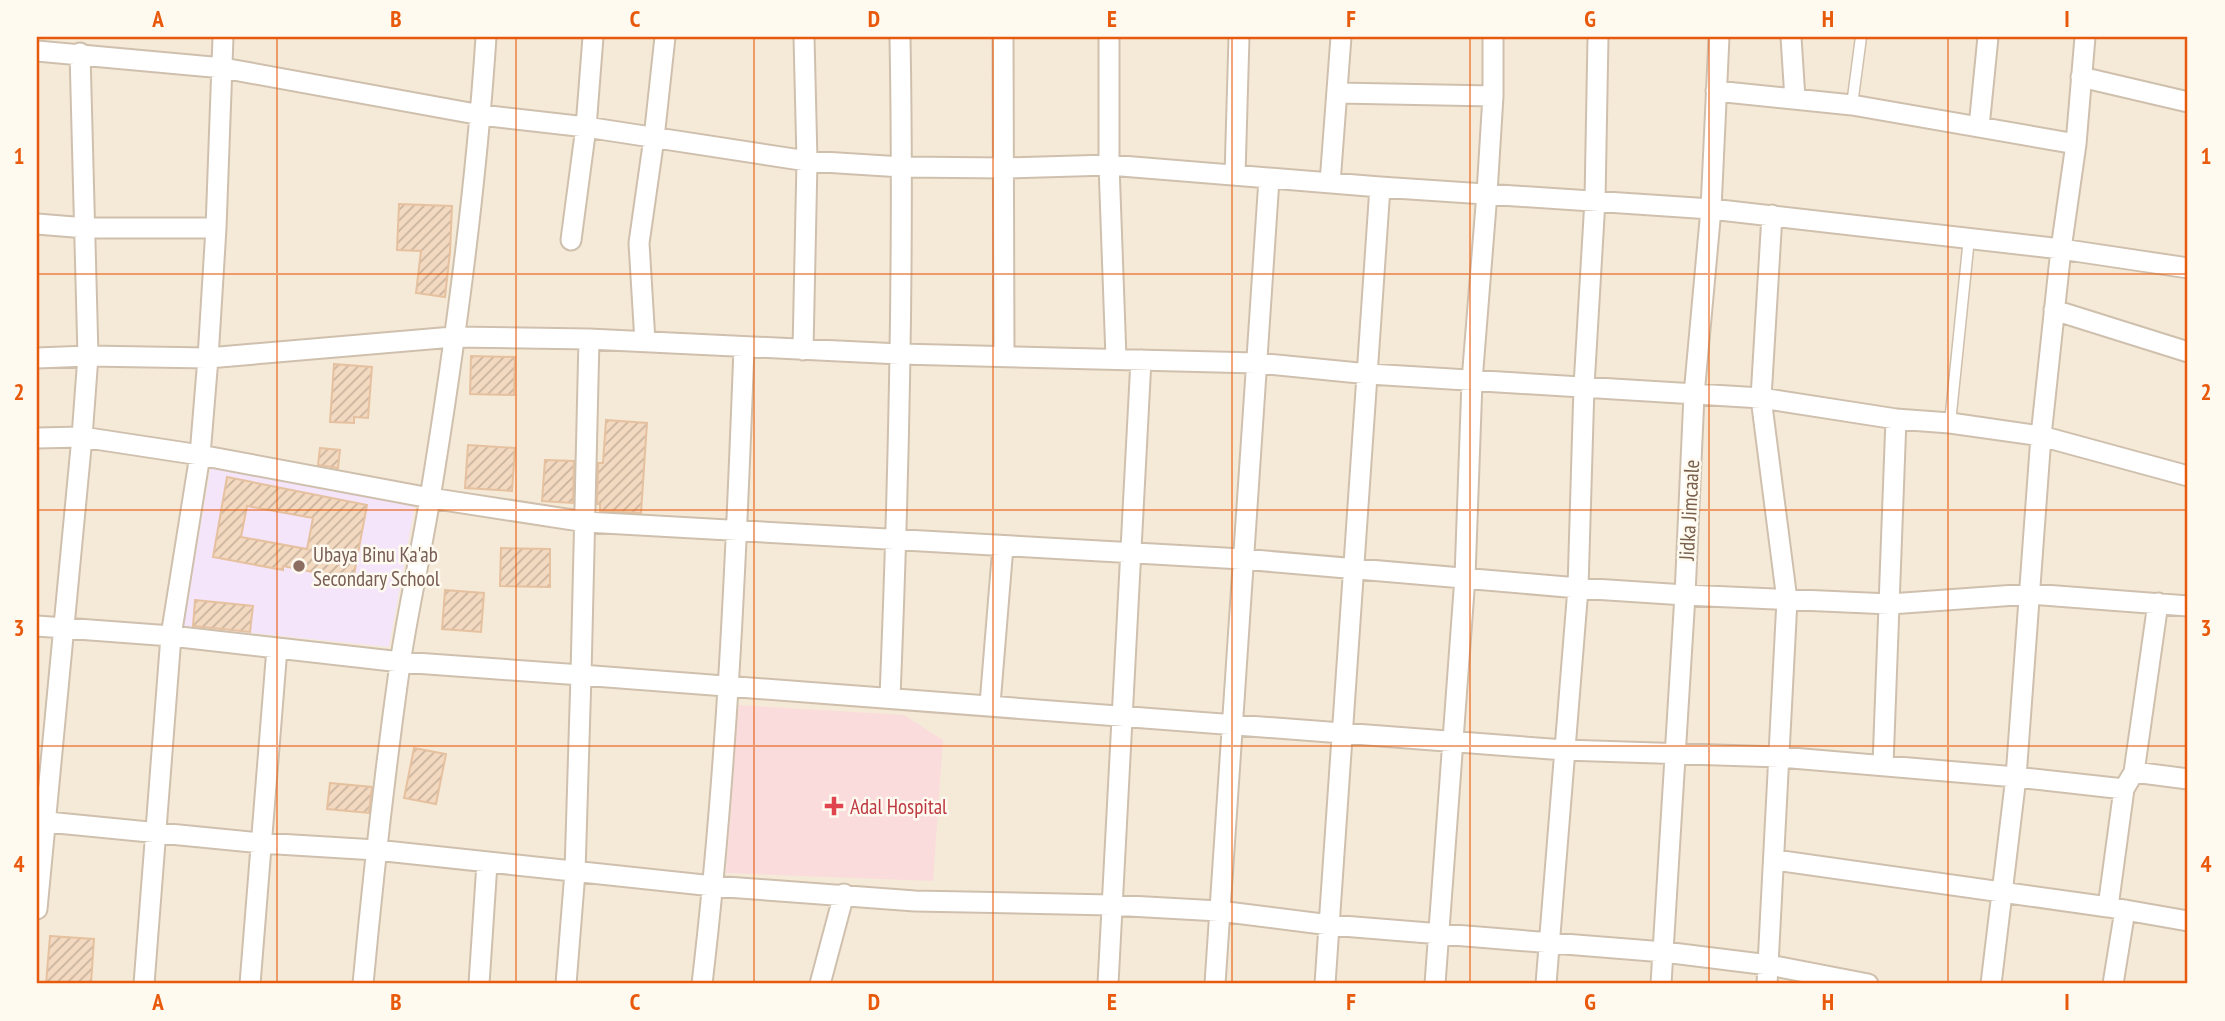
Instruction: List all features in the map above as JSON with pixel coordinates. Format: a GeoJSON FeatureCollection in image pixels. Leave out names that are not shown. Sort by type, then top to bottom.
{"type":"FeatureCollection","features":[{"type":"Feature","properties":{"kind":"street"},"geometry":{"type":"LineString","coordinates":[[144,984],[170,636],[200,455],[216,228],[223,37]]}},
{"type":"Feature","properties":{"kind":"street"},"geometry":{"type":"LineString","coordinates":[[363,984],[376,850],[401,662],[430,498],[453,337],[481,115],[486,37]]}},
{"type":"Feature","properties":{"kind":"street"},"geometry":{"type":"LineString","coordinates":[[570,240],[586,127],[593,37]]}},
{"type":"Feature","properties":{"kind":"street"},"geometry":{"type":"LineString","coordinates":[[645,342],[639,243],[665,37]]}},
{"type":"Feature","properties":{"kind":"street"},"geometry":{"type":"LineString","coordinates":[[803,350],[807,161],[804,37]]}},
{"type":"Feature","properties":{"kind":"street"},"geometry":{"type":"LineString","coordinates":[[890,697],[897,540],[900,354],[900,37]]}},
{"type":"Feature","properties":{"kind":"street"},"geometry":{"type":"LineString","coordinates":[[1003,37],[1004,356]]}},
{"type":"Feature","properties":{"kind":"street"},"geometry":{"type":"LineString","coordinates":[[1109,37],[1109,165],[1116,358]]}},
{"type":"Feature","properties":{"kind":"street"},"geometry":{"type":"LineString","coordinates":[[1235,175],[1239,37]]}},
{"type":"Feature","properties":{"kind":"street"},"geometry":{"type":"LineString","coordinates":[[1331,184],[1341,37]]}},
{"type":"Feature","properties":{"kind":"street"},"geometry":{"type":"LineString","coordinates":[[1435,984],[1465,577],[1472,381],[1493,96],[1493,37]]}},
{"type":"Feature","properties":{"kind":"street"},"geometry":{"type":"LineString","coordinates":[[1546,984],[1578,588],[1584,386],[1595,200],[1598,37]]}},
{"type":"Feature","properties":{"kind":"street","name":"Jidka Jimcaale"},"geometry":{"type":"LineString","coordinates":[[1661,984],[1685,595],[1694,395],[1711,209],[1719,37]]}},
{"type":"Feature","properties":{"kind":"street"},"geometry":{"type":"LineString","coordinates":[[1791,37],[1795,99]]}},
{"type":"Feature","properties":{"kind":"street"},"geometry":{"type":"LineString","coordinates":[[1979,127],[1988,37]]}},
{"type":"Feature","properties":{"kind":"street"},"geometry":{"type":"LineString","coordinates":[[1991,984],[2016,776],[2041,436],[2061,248],[2076,144],[2085,37]]}},
{"type":"Feature","properties":{"kind":"street"},"geometry":{"type":"LineString","coordinates":[[37,51],[223,68],[481,115],[586,127],[807,161],[902,167],[1109,165],[1331,184],[1595,200],[1772,215],[2061,248],[2188,268]]}},
{"type":"Feature","properties":{"kind":"street"},"geometry":{"type":"LineString","coordinates":[[37,909],[41,822],[82,438],[88,356],[80,53]]}},
{"type":"Feature","properties":{"kind":"street"},"geometry":{"type":"LineString","coordinates":[[2081,77],[2188,102]]}},
{"type":"Feature","properties":{"kind":"street"},"geometry":{"type":"LineString","coordinates":[[1716,91],[1852,105],[2076,144]]}},
{"type":"Feature","properties":{"kind":"street"},"geometry":{"type":"LineString","coordinates":[[1338,93],[1493,96]]}},
{"type":"Feature","properties":{"kind":"street"},"geometry":{"type":"LineString","coordinates":[[1215,984],[1269,179]]}},
{"type":"Feature","properties":{"kind":"street"},"geometry":{"type":"LineString","coordinates":[[1325,984],[1380,187]]}},
{"type":"Feature","properties":{"kind":"street"},"geometry":{"type":"LineString","coordinates":[[1768,975],[1787,600],[1761,398],[1772,215]]}},
{"type":"Feature","properties":{"kind":"street"},"geometry":{"type":"LineString","coordinates":[[37,224],[86,228],[216,228]]}},
{"type":"Feature","properties":{"kind":"street"},"geometry":{"type":"LineString","coordinates":[[2054,310],[2188,352]]}},
{"type":"Feature","properties":{"kind":"street"},"geometry":{"type":"LineString","coordinates":[[37,358],[208,358],[453,337],[589,339],[900,354],[1256,363],[1368,374],[1761,398],[1896,419],[1950,423],[2041,436],[2188,476]]}},
{"type":"Feature","properties":{"kind":"street"},"geometry":{"type":"LineString","coordinates":[[566,984],[575,872],[589,339]]}},
{"type":"Feature","properties":{"kind":"street"},"geometry":{"type":"LineString","coordinates":[[702,984],[713,886],[727,686],[737,529],[744,348]]}},
{"type":"Feature","properties":{"kind":"street"},"geometry":{"type":"LineString","coordinates":[[1108,984],[1141,360]]}},
{"type":"Feature","properties":{"kind":"street"},"geometry":{"type":"LineString","coordinates":[[1883,765],[1896,419]]}},
{"type":"Feature","properties":{"kind":"street"},"geometry":{"type":"LineString","coordinates":[[37,438],[82,438],[200,455],[430,498],[586,522],[1242,559],[1685,595],[1891,604],[2029,594],[2188,606]]}},
{"type":"Feature","properties":{"kind":"street"},"geometry":{"type":"LineString","coordinates":[[990,704],[1003,546]]}},
{"type":"Feature","properties":{"kind":"street"},"geometry":{"type":"LineString","coordinates":[[2113,984],[2124,789],[2134,772],[2158,603]]}},
{"type":"Feature","properties":{"kind":"street"},"geometry":{"type":"LineString","coordinates":[[37,626],[170,636],[401,662],[990,704],[1564,750],[1780,757],[2016,776],[2124,789]]}},
{"type":"Feature","properties":{"kind":"street"},"geometry":{"type":"LineString","coordinates":[[250,984],[277,648]]}},
{"type":"Feature","properties":{"kind":"street"},"geometry":{"type":"LineString","coordinates":[[2134,772],[2188,779]]}},
{"type":"Feature","properties":{"kind":"street"},"geometry":{"type":"LineString","coordinates":[[41,822],[261,843],[376,850],[713,886],[915,901],[1111,905],[1219,911],[1331,925],[1664,952],[1768,975],[1868,984]]}},
{"type":"Feature","properties":{"kind":"street"},"geometry":{"type":"LineString","coordinates":[[1775,860],[2003,891],[2188,921]]}},
{"type":"Feature","properties":{"kind":"street"},"geometry":{"type":"LineString","coordinates":[[479,984],[487,863]]}},
{"type":"Feature","properties":{"kind":"street"},"geometry":{"type":"LineString","coordinates":[[820,984],[844,894]]}},
{"type":"Feature","properties":{"kind":"lane"},"geometry":{"type":"LineString","coordinates":[[1852,105],[1861,37]]}},
{"type":"Feature","properties":{"kind":"lane"},"geometry":{"type":"LineString","coordinates":[[1950,423],[1969,238]]}},
{"type":"Feature","properties":{"kind":"shaded area"},"geometry":{"type":"Polygon","coordinates":[[[37,37],[2188,37],[2188,984],[37,984],[37,37]]]}},
{"type":"Feature","properties":{"kind":"shaded area","name":"Ubaya Binu Ka'ab Secondary School"},"geometry":{"type":"Polygon","coordinates":[[[211,466],[415,505],[389,647],[183,626],[211,466]]]}},
{"type":"Feature","properties":{"kind":"shaded area","name":"Adal Hospital"},"geometry":{"type":"Polygon","coordinates":[[[738,705],[904,715],[943,740],[933,881],[726,873],[738,705]]]}},
{"type":"Feature","properties":{"kind":"building"},"geometry":{"type":"Polygon","coordinates":[[[399,204],[452,206],[445,297],[416,293],[421,251],[397,250],[399,204]]]}},
{"type":"Feature","properties":{"kind":"building"},"geometry":{"type":"Polygon","coordinates":[[[471,356],[515,357],[514,395],[470,394],[471,356]]]}},
{"type":"Feature","properties":{"kind":"building"},"geometry":{"type":"Polygon","coordinates":[[[334,364],[372,367],[368,418],[354,417],[354,423],[330,422],[334,364]]]}},
{"type":"Feature","properties":{"kind":"building"},"geometry":{"type":"Polygon","coordinates":[[[606,420],[647,423],[641,513],[600,511],[600,504],[597,504],[598,463],[603,463],[606,420]]]}},
{"type":"Feature","properties":{"kind":"building"},"geometry":{"type":"Polygon","coordinates":[[[468,445],[515,448],[512,491],[465,488],[468,445]]]}},
{"type":"Feature","properties":{"kind":"building"},"geometry":{"type":"Polygon","coordinates":[[[320,448],[340,450],[338,468],[318,465],[320,448]]]}},
{"type":"Feature","properties":{"kind":"building"},"geometry":{"type":"Polygon","coordinates":[[[545,460],[574,461],[573,503],[542,501],[545,460]]]}},
{"type":"Feature","properties":{"kind":"building"},"geometry":{"type":"Polygon","coordinates":[[[227,477],[367,505],[353,580],[283,566],[283,570],[213,557],[227,477]],[[247,506],[241,537],[307,549],[313,518],[247,506]]]}},
{"type":"Feature","properties":{"kind":"building"},"geometry":{"type":"Polygon","coordinates":[[[501,548],[550,549],[550,587],[500,586],[501,548]]]}},
{"type":"Feature","properties":{"kind":"building"},"geometry":{"type":"Polygon","coordinates":[[[445,590],[484,593],[481,632],[442,629],[445,590]]]}},
{"type":"Feature","properties":{"kind":"building"},"geometry":{"type":"Polygon","coordinates":[[[195,600],[253,606],[250,632],[193,626],[195,600]]]}},
{"type":"Feature","properties":{"kind":"building"},"geometry":{"type":"Polygon","coordinates":[[[414,748],[446,754],[436,804],[404,798],[414,748]]]}},
{"type":"Feature","properties":{"kind":"building"},"geometry":{"type":"Polygon","coordinates":[[[330,783],[372,787],[369,813],[327,809],[330,783]]]}},
{"type":"Feature","properties":{"kind":"building"},"geometry":{"type":"Polygon","coordinates":[[[50,936],[94,939],[91,984],[46,984],[50,936]]]}},
{"type":"Feature","properties":{"kind":"place","name":"Ubaya Binu Ka'ab Secondary School"},"geometry":{"type":"Point","coordinates":[299,566]}},
{"type":"Feature","properties":{"kind":"place","name":"Adal Hospital"},"geometry":{"type":"Point","coordinates":[834,806]}}]}
